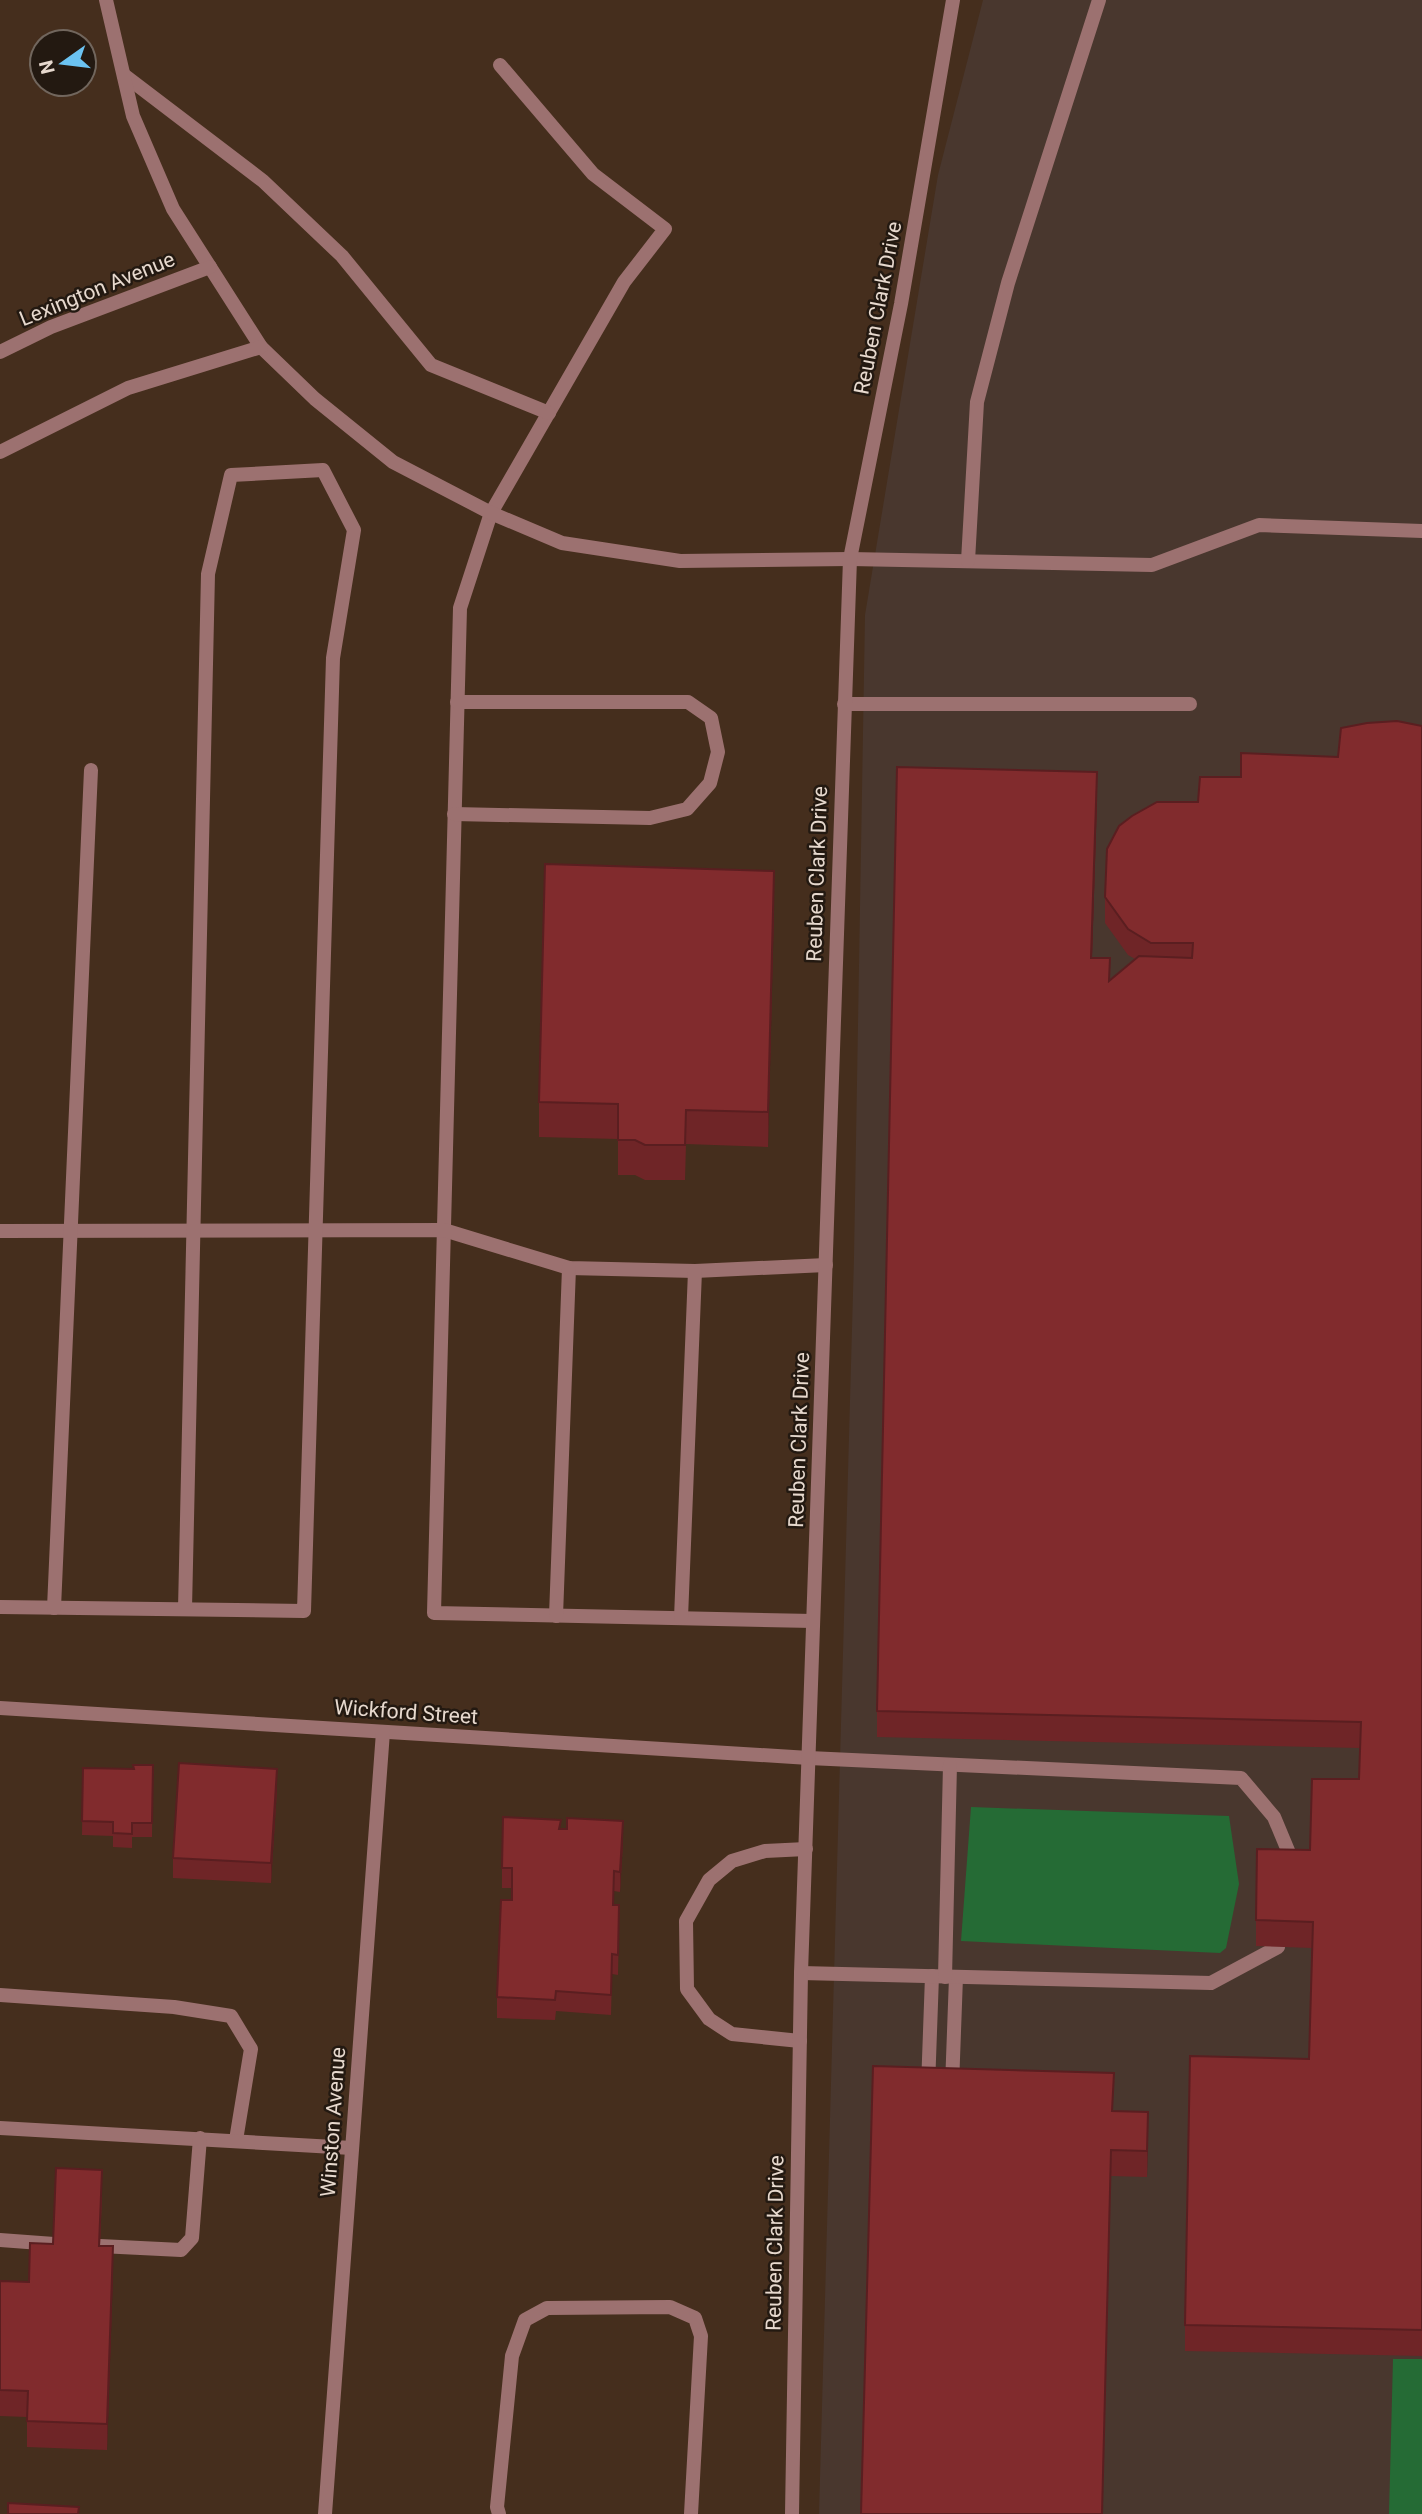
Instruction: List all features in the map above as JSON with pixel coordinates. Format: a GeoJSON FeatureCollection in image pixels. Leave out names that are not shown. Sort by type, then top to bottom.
{"type":"FeatureCollection","features":[{"type":"Feature","properties":{"kind":"street"},"geometry":{"type":"LineString","coordinates":[[106,0],[133,116],[173,209],[261,347],[315,399],[393,462],[491,513],[562,542],[680,561],[850,559],[1152,565],[1259,525],[1422,531]]}},
{"type":"Feature","properties":{"kind":"street","name":"Reuben Clark Drive"},"geometry":{"type":"LineString","coordinates":[[792,2514],[801,1973],[850,559],[901,304],[953,0]]}},
{"type":"Feature","properties":{"kind":"street"},"geometry":{"type":"LineString","coordinates":[[968,561],[976,402],[1008,283],[1099,0]]}},
{"type":"Feature","properties":{"kind":"street"},"geometry":{"type":"LineString","coordinates":[[500,65],[593,174],[665,229],[624,282],[491,513],[460,608],[435,1613],[813,1621]]}},
{"type":"Feature","properties":{"kind":"street"},"geometry":{"type":"LineString","coordinates":[[124,75],[263,181],[342,256],[431,365],[549,413]]}},
{"type":"Feature","properties":{"kind":"street","name":"Lexington Avenue"},"geometry":{"type":"LineString","coordinates":[[0,352],[51,327],[210,267]]}},
{"type":"Feature","properties":{"kind":"street"},"geometry":{"type":"LineString","coordinates":[[0,452],[128,388],[261,347]]}},
{"type":"Feature","properties":{"kind":"street"},"geometry":{"type":"LineString","coordinates":[[0,1607],[304,1611],[333,659],[354,530],[323,470],[231,475],[208,574],[185,1609]]}},
{"type":"Feature","properties":{"kind":"street"},"geometry":{"type":"LineString","coordinates":[[454,814],[650,818],[687,809],[710,783],[718,752],[711,718],[688,702],[457,702]]}},
{"type":"Feature","properties":{"kind":"street"},"geometry":{"type":"LineString","coordinates":[[844,704],[1191,705]]}},
{"type":"Feature","properties":{"kind":"street"},"geometry":{"type":"LineString","coordinates":[[54,1608],[91,770]]}},
{"type":"Feature","properties":{"kind":"street"},"geometry":{"type":"LineString","coordinates":[[0,1231],[444,1230],[569,1268],[695,1271],[826,1265]]}},
{"type":"Feature","properties":{"kind":"street"},"geometry":{"type":"LineString","coordinates":[[556,1616],[569,1268]]}},
{"type":"Feature","properties":{"kind":"street"},"geometry":{"type":"LineString","coordinates":[[681,1618],[695,1271]]}},
{"type":"Feature","properties":{"kind":"street","name":"Wickford Street"},"geometry":{"type":"LineString","coordinates":[[0,1708],[808,1758]]}},
{"type":"Feature","properties":{"kind":"street","name":"Winston Avenue"},"geometry":{"type":"LineString","coordinates":[[325,2514],[383,1732]]}},
{"type":"Feature","properties":{"kind":"street"},"geometry":{"type":"LineString","coordinates":[[808,1758],[1241,1778],[1274,1817],[1298,1876]]}},
{"type":"Feature","properties":{"kind":"street"},"geometry":{"type":"LineString","coordinates":[[950,1765],[944,1977],[952,2094]]}},
{"type":"Feature","properties":{"kind":"street"},"geometry":{"type":"LineString","coordinates":[[800,2041],[732,2034],[709,2020],[687,1989],[686,1921],[709,1880],[732,1861],[765,1851],[806,1849]]}},
{"type":"Feature","properties":{"kind":"street"},"geometry":{"type":"LineString","coordinates":[[801,1973],[1212,1983],[1278,1947]]}},
{"type":"Feature","properties":{"kind":"street"},"geometry":{"type":"LineString","coordinates":[[928,2094],[944,1977]]}},
{"type":"Feature","properties":{"kind":"street"},"geometry":{"type":"LineString","coordinates":[[0,1995],[174,2007],[230,2016],[251,2049],[236,2140]]}},
{"type":"Feature","properties":{"kind":"street"},"geometry":{"type":"LineString","coordinates":[[0,2128],[352,2148]]}},
{"type":"Feature","properties":{"kind":"street"},"geometry":{"type":"LineString","coordinates":[[100,2246],[181,2250],[192,2238],[200,2138]]}},
{"type":"Feature","properties":{"kind":"street"},"geometry":{"type":"LineString","coordinates":[[0,2240],[54,2244]]}},
{"type":"Feature","properties":{"kind":"street"},"geometry":{"type":"LineString","coordinates":[[499,2514],[497,2507],[512,2356],[525,2320],[547,2308],[670,2307],[695,2318],[701,2336],[691,2514]]}},
{"type":"Feature","properties":{"kind":"shaded area"},"geometry":{"type":"Polygon","coordinates":[[[983,0],[1422,0],[1422,2514],[819,2514],[854,1257],[865,615],[938,175],[983,0]]]}},
{"type":"Feature","properties":{"kind":"green space"},"geometry":{"type":"Polygon","coordinates":[[[971,1807],[1229,1816],[1239,1884],[1226,1948],[1220,1953],[961,1941],[971,1807]]]}},
{"type":"Feature","properties":{"kind":"green space"},"geometry":{"type":"Polygon","coordinates":[[[1393,2359],[1422,2359],[1422,2514],[1389,2514],[1393,2359]]]}},
{"type":"Feature","properties":{"kind":"building"},"geometry":{"type":"Polygon","coordinates":[[[1397,721],[1422,726],[1422,2330],[1185,2325],[1190,2056],[1309,2059],[1313,1922],[1256,1920],[1257,1849],[1310,1850],[1312,1779],[1359,1779],[1361,1722],[877,1711],[897,767],[1097,772],[1091,958],[1110,958],[1109,981],[1139,956],[1192,958],[1193,943],[1151,943],[1128,929],[1105,897],[1107,849],[1119,826],[1157,802],[1198,802],[1200,777],[1241,777],[1241,753],[1338,757],[1341,728],[1397,721]]]}},
{"type":"Feature","properties":{"kind":"building"},"geometry":{"type":"Polygon","coordinates":[[[545,864],[774,871],[768,1112],[686,1110],[685,1145],[645,1145],[635,1140],[618,1140],[618,1104],[539,1102],[545,864]]]}},
{"type":"Feature","properties":{"kind":"building"},"geometry":{"type":"Polygon","coordinates":[[[179,1763],[277,1769],[271,1863],[173,1858],[179,1763]]]}},
{"type":"Feature","properties":{"kind":"building"},"geometry":{"type":"Polygon","coordinates":[[[133,1765],[153,1765],[152,1823],[132,1823],[132,1834],[113,1833],[113,1822],[82,1821],[83,1768],[134,1769],[133,1765]]]}},
{"type":"Feature","properties":{"kind":"building"},"geometry":{"type":"Polygon","coordinates":[[[503,1817],[561,1820],[559,1829],[567,1829],[567,1818],[623,1821],[620,1872],[614,1871],[613,1905],[619,1905],[618,1955],[612,1954],[611,1995],[556,1991],[555,2000],[497,1997],[501,1900],[512,1900],[512,1868],[502,1868],[503,1817]]]}},
{"type":"Feature","properties":{"kind":"building"},"geometry":{"type":"Polygon","coordinates":[[[873,2066],[1114,2073],[1112,2111],[1148,2112],[1147,2151],[1111,2150],[1102,2514],[861,2514],[873,2066]]]}},
{"type":"Feature","properties":{"kind":"building"},"geometry":{"type":"Polygon","coordinates":[[[56,2168],[102,2170],[99,2246],[113,2246],[107,2424],[27,2421],[28,2391],[0,2390],[0,2281],[29,2282],[30,2243],[53,2244],[56,2168]]]}},
{"type":"Feature","properties":{"kind":"building"},"geometry":{"type":"Polygon","coordinates":[[[8,2503],[79,2507],[78,2514],[8,2514],[8,2503]]]}}]}
